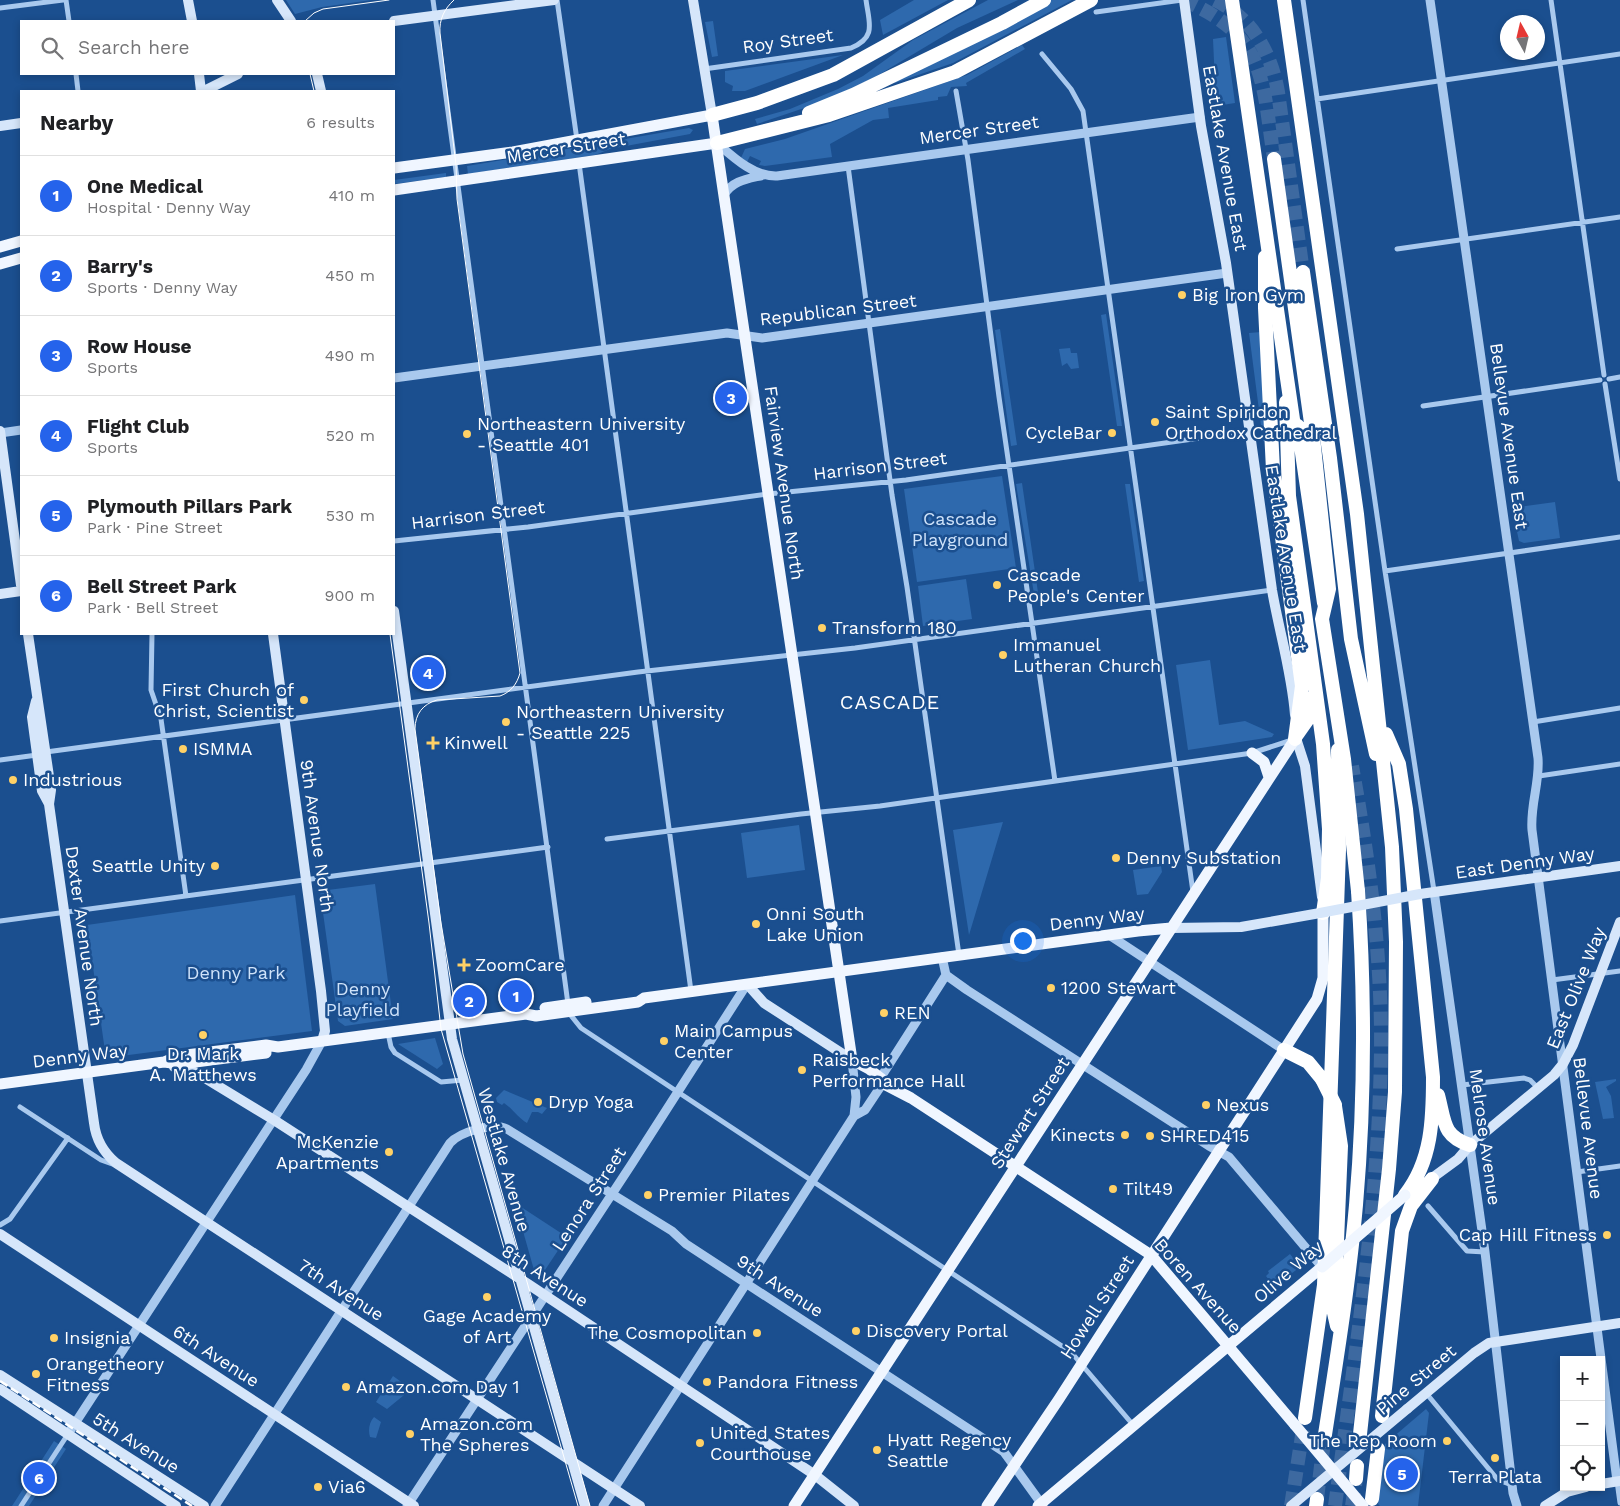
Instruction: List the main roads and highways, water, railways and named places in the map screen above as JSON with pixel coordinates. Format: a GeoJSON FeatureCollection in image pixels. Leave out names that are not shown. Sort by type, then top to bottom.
{"type":"FeatureCollection","features":[{"type":"Feature","properties":{"kind":"highway"},"geometry":{"type":"LineString","coordinates":[[928,24],[969,0]]}},
{"type":"Feature","properties":{"kind":"highway"},"geometry":{"type":"LineString","coordinates":[[712,114],[756,103],[814,84],[974,0]]}},
{"type":"Feature","properties":{"kind":"highway"},"geometry":{"type":"LineString","coordinates":[[782,128],[814,110],[854,95],[1002,23],[1044,0]]}},
{"type":"Feature","properties":{"kind":"highway"},"geometry":{"type":"LineString","coordinates":[[1232,0],[1350,802],[1361,948],[1363,1053],[1359,1158],[1350,1263],[1324,1441]]}},
{"type":"Feature","properties":{"kind":"highway"},"geometry":{"type":"LineString","coordinates":[[1236,0],[1336,682],[1352,766]]}},
{"type":"Feature","properties":{"kind":"highway"},"geometry":{"type":"LineString","coordinates":[[1284,0],[1357,514],[1389,808],[1396,942],[1395,1092],[1389,1169],[1360,1434]]}},
{"type":"Feature","properties":{"kind":"highway"},"geometry":{"type":"LineString","coordinates":[[717,143],[829,115],[955,72],[1093,6]]}},
{"type":"Feature","properties":{"kind":"highway"},"geometry":{"type":"LineString","coordinates":[[1274,158],[1313,437],[1329,588],[1322,618]]}},
{"type":"Feature","properties":{"kind":"highway"},"geometry":{"type":"LineString","coordinates":[[1266,226],[1265,308],[1275,496],[1302,686],[1295,739]]}},
{"type":"Feature","properties":{"kind":"highway"},"geometry":{"type":"LineString","coordinates":[[1303,272],[1330,458],[1352,646],[1389,808]]}},
{"type":"Feature","properties":{"kind":"highway"},"geometry":{"type":"LineString","coordinates":[[1286,350],[1286,438],[1289,496],[1323,744],[1329,828],[1328,878],[1323,913]]}},
{"type":"Feature","properties":{"kind":"highway"},"geometry":{"type":"LineString","coordinates":[[1295,739],[1308,719],[1315,679]]}},
{"type":"Feature","properties":{"kind":"highway"},"geometry":{"type":"LineString","coordinates":[[1305,1418],[1324,1285],[1339,850],[1336,682]]}},
{"type":"Feature","properties":{"kind":"highway"},"geometry":{"type":"LineString","coordinates":[[1380,720],[1399,764],[1422,963],[1432,1077],[1432,1117],[1428,1147],[1422,1168],[1405,1195]]}},
{"type":"Feature","properties":{"kind":"highway"},"geometry":{"type":"LineString","coordinates":[[1284,1050],[1308,1062],[1322,1079],[1335,1105],[1340,1129],[1341,1164],[1334,1313],[1340,1335]]}},
{"type":"Feature","properties":{"kind":"highway"},"geometry":{"type":"LineString","coordinates":[[1432,1077],[1450,1135],[1456,1140],[1470,1145]]}},
{"type":"Feature","properties":{"kind":"highway"},"geometry":{"type":"LineString","coordinates":[[1382,1416],[1402,1231],[1411,1206],[1432,1179]]}},
{"type":"Feature","properties":{"kind":"highway"},"geometry":{"type":"LineString","coordinates":[[1367,1503],[1378,1449]]}},
{"type":"Feature","properties":{"kind":"main road"},"geometry":{"type":"LineString","coordinates":[[188,0],[192,20]]}},
{"type":"Feature","properties":{"kind":"main road"},"geometry":{"type":"LineString","coordinates":[[277,0],[290,20]]}},
{"type":"Feature","properties":{"kind":"main road"},"geometry":{"type":"LineString","coordinates":[[395,21],[555,0]]}},
{"type":"Feature","properties":{"kind":"main road","name":"Fairview Avenue North"},"geometry":{"type":"LineString","coordinates":[[693,0],[717,143],[790,654],[852,1060]]}},
{"type":"Feature","properties":{"kind":"main road","name":"Eastlake Avenue East"},"geometry":{"type":"LineString","coordinates":[[1183,0],[1200,117],[1228,273],[1277,622],[1286,654],[1295,713],[1295,739],[1305,766],[1323,913]]}},
{"type":"Feature","properties":{"kind":"main road"},"geometry":{"type":"LineString","coordinates":[[199,75],[203,90]]}},
{"type":"Feature","properties":{"kind":"main road"},"geometry":{"type":"LineString","coordinates":[[205,90],[236,75]]}},
{"type":"Feature","properties":{"kind":"main road"},"geometry":{"type":"LineString","coordinates":[[317,75],[321,90]]}},
{"type":"Feature","properties":{"kind":"main road","name":"Mercer Street"},"geometry":{"type":"LineString","coordinates":[[395,168],[577,141],[712,114]]}},
{"type":"Feature","properties":{"kind":"main road"},"geometry":{"type":"LineString","coordinates":[[0,126],[20,123]]}},
{"type":"Feature","properties":{"kind":"main road","name":"Mercer Street"},"geometry":{"type":"LineString","coordinates":[[395,190],[717,143]]}},
{"type":"Feature","properties":{"kind":"main road"},"geometry":{"type":"LineString","coordinates":[[0,247],[20,241]]}},
{"type":"Feature","properties":{"kind":"main road"},"geometry":{"type":"LineString","coordinates":[[0,264],[20,258]]}},
{"type":"Feature","properties":{"kind":"main road"},"geometry":{"type":"LineString","coordinates":[[0,433],[20,578]]}},
{"type":"Feature","properties":{"kind":"main road"},"geometry":{"type":"LineString","coordinates":[[0,594],[20,591]]}},
{"type":"Feature","properties":{"kind":"main road","name":"Westlake Avenue"},"geometry":{"type":"LineString","coordinates":[[395,619],[450,1024],[464,1080],[585,1506]]}},
{"type":"Feature","properties":{"kind":"main road","name":"Dexter Avenue North"},"geometry":{"type":"LineString","coordinates":[[28,635],[36,701],[32,717],[42,753],[42,791],[49,804],[97,1138],[110,1158],[122,1168]]}},
{"type":"Feature","properties":{"kind":"main road","name":"9th Avenue North"},"geometry":{"type":"LineString","coordinates":[[273,635],[325,1029],[322,1041]]}},
{"type":"Feature","properties":{"kind":"main road","name":"Stewart Street"},"geometry":{"type":"LineString","coordinates":[[794,1506],[949,1272],[1170,928],[1295,739]]}},
{"type":"Feature","properties":{"kind":"main road"},"geometry":{"type":"LineString","coordinates":[[1252,753],[1264,762],[1269,777]]}},
{"type":"Feature","properties":{"kind":"main road","name":"East Denny Way"},"geometry":{"type":"LineString","coordinates":[[1434,892],[1620,866]]}},
{"type":"Feature","properties":{"kind":"main road","name":"Denny Way"},"geometry":{"type":"LineString","coordinates":[[0,1084],[164,1062],[178,1056],[266,1045],[278,1047],[526,1014],[535,1009],[568,1008],[637,995],[644,998],[1108,934],[1170,928],[1235,927],[1434,892]]}},
{"type":"Feature","properties":{"kind":"main road","name":"Howell Street"},"geometry":{"type":"LineString","coordinates":[[986,1506],[1081,1364],[1317,999],[1323,978],[1323,913]]}},
{"type":"Feature","properties":{"kind":"main road","name":"East Olive Way"},"geometry":{"type":"LineString","coordinates":[[1470,1145],[1539,1088],[1563,1064],[1620,922]]}},
{"type":"Feature","properties":{"kind":"main road","name":"Boren Avenue"},"geometry":{"type":"LineString","coordinates":[[747,984],[764,1003],[1151,1255],[1334,1471],[1367,1503]]}},
{"type":"Feature","properties":{"kind":"main road","name":"Denny Way"},"geometry":{"type":"LineString","coordinates":[[164,1062],[180,1064],[268,1052],[278,1047]]}},
{"type":"Feature","properties":{"kind":"main road"},"geometry":{"type":"LineString","coordinates":[[202,1061],[204,1072],[211,1082]]}},
{"type":"Feature","properties":{"kind":"main road","name":"8th Avenue"},"geometry":{"type":"LineString","coordinates":[[164,1062],[195,1072],[274,1120],[546,1295],[815,1474],[854,1506]]}},
{"type":"Feature","properties":{"kind":"main road","name":"Olive Way"},"geometry":{"type":"LineString","coordinates":[[1041,1505],[1405,1195],[1432,1179],[1458,1159],[1470,1145]]}},
{"type":"Feature","properties":{"kind":"main road","name":"7th Avenue"},"geometry":{"type":"LineString","coordinates":[[122,1168],[640,1506]]}},
{"type":"Feature","properties":{"kind":"main road","name":"6th Avenue"},"geometry":{"type":"LineString","coordinates":[[0,1234],[276,1414],[410,1505]]}},
{"type":"Feature","properties":{"kind":"main road","name":"Pine Street"},"geometry":{"type":"LineString","coordinates":[[1291,1506],[1479,1349],[1496,1341],[1620,1324]]}},
{"type":"Feature","properties":{"kind":"main road","name":"5th Avenue"},"geometry":{"type":"LineString","coordinates":[[0,1375],[204,1506]]}},
{"type":"Feature","properties":{"kind":"main road","name":"5th Avenue"},"geometry":{"type":"LineString","coordinates":[[0,1389],[176,1506]]}},
{"type":"Feature","properties":{"kind":"main road"},"geometry":{"type":"LineString","coordinates":[[1605,1483],[1619,1481]]}},
{"type":"Feature","properties":{"kind":"main road"},"geometry":{"type":"LineString","coordinates":[[1545,1506],[1571,1491]]}},
{"type":"Feature","properties":{"kind":"tunnel"},"geometry":{"type":"LineString","coordinates":[[1183,0],[1210,14],[1231,28],[1245,45],[1255,63],[1262,83],[1274,159]]}},
{"type":"Feature","properties":{"kind":"tunnel"},"geometry":{"type":"LineString","coordinates":[[1215,0],[1228,7],[1249,26],[1265,50],[1275,77],[1303,272]]}},
{"type":"Feature","properties":{"kind":"tunnel"},"geometry":{"type":"LineString","coordinates":[[1335,1506],[1371,1222],[1376,1165],[1381,1051],[1377,943],[1364,837],[1352,766]]}},
{"type":"Feature","properties":{"kind":"tunnel"},"geometry":{"type":"LineString","coordinates":[[1291,1506],[1304,1423]]}},
{"type":"Feature","properties":{"kind":"tunnel"},"geometry":{"type":"LineString","coordinates":[[1317,1499],[1324,1441]]}},
{"type":"Feature","properties":{"kind":"tunnel"},"geometry":{"type":"LineString","coordinates":[[1352,1506],[1356,1479]]}},
{"type":"Feature","properties":{"kind":"tram line"},"geometry":{"type":"LineString","coordinates":[[306,20],[314,13],[323,9],[389,0]]}},
{"type":"Feature","properties":{"kind":"tram line"},"geometry":{"type":"LineString","coordinates":[[454,0],[447,7],[443,15],[440,33],[456,165],[457,199],[520,673],[513,687],[500,696],[437,700],[428,704],[418,714],[415,729],[441,923],[463,1054],[590,1506]]}},
{"type":"Feature","properties":{"kind":"tram line"},"geometry":{"type":"LineString","coordinates":[[310,75],[314,90]]}},
{"type":"Feature","properties":{"kind":"tram line"},"geometry":{"type":"LineString","coordinates":[[390,635],[429,923],[441,1029],[578,1506]]}},
{"type":"Feature","properties":{"kind":"railway"},"geometry":{"type":"LineString","coordinates":[[0,1381],[192,1506]]}},
{"type":"Feature","properties":{"kind":"place","name":"Big Iron Gym"},"geometry":{"type":"Point","coordinates":[1182,295]}},
{"type":"Feature","properties":{"kind":"place","name":"Row House"},"geometry":{"type":"Point","coordinates":[731,398]}},
{"type":"Feature","properties":{"kind":"place","name":"Saint Spiridon Orthodox Cathedral"},"geometry":{"type":"Point","coordinates":[1155,422]}},
{"type":"Feature","properties":{"kind":"place","name":"CycleBar"},"geometry":{"type":"Point","coordinates":[1112,433]}},
{"type":"Feature","properties":{"kind":"place","name":"Northeastern University - Seattle 401"},"geometry":{"type":"Point","coordinates":[467,434]}},
{"type":"Feature","properties":{"kind":"place","name":"Cascade People's Center"},"geometry":{"type":"Point","coordinates":[997,585]}},
{"type":"Feature","properties":{"kind":"place","name":"Transform 180"},"geometry":{"type":"Point","coordinates":[822,628]}},
{"type":"Feature","properties":{"kind":"place","name":"Immanuel Lutheran Church"},"geometry":{"type":"Point","coordinates":[1003,655]}},
{"type":"Feature","properties":{"kind":"place","name":"Flight Club"},"geometry":{"type":"Point","coordinates":[428,673]}},
{"type":"Feature","properties":{"kind":"place","name":"First Church of Christ, Scientist"},"geometry":{"type":"Point","coordinates":[304,700]}},
{"type":"Feature","properties":{"kind":"place","name":"Northeastern University - Seattle 225"},"geometry":{"type":"Point","coordinates":[506,722]}},
{"type":"Feature","properties":{"kind":"place","name":"Kinwell"},"geometry":{"type":"Point","coordinates":[433,743]}},
{"type":"Feature","properties":{"kind":"place","name":"ISMMA"},"geometry":{"type":"Point","coordinates":[183,749]}},
{"type":"Feature","properties":{"kind":"place","name":"Industrious"},"geometry":{"type":"Point","coordinates":[13,780]}},
{"type":"Feature","properties":{"kind":"place","name":"Denny Substation"},"geometry":{"type":"Point","coordinates":[1116,858]}},
{"type":"Feature","properties":{"kind":"place","name":"Seattle Unity"},"geometry":{"type":"Point","coordinates":[215,866]}},
{"type":"Feature","properties":{"kind":"place","name":"Onni South Lake Union"},"geometry":{"type":"Point","coordinates":[756,924]}},
{"type":"Feature","properties":{"kind":"place","name":"ZoomCare"},"geometry":{"type":"Point","coordinates":[464,965]}},
{"type":"Feature","properties":{"kind":"place","name":"1200 Stewart"},"geometry":{"type":"Point","coordinates":[1051,988]}},
{"type":"Feature","properties":{"kind":"place","name":"One Medical"},"geometry":{"type":"Point","coordinates":[516,996]}},
{"type":"Feature","properties":{"kind":"place","name":"Barry's"},"geometry":{"type":"Point","coordinates":[469,1001]}},
{"type":"Feature","properties":{"kind":"place","name":"REN"},"geometry":{"type":"Point","coordinates":[884,1013]}},
{"type":"Feature","properties":{"kind":"place","name":"Dr. Mark A. Matthews"},"geometry":{"type":"Point","coordinates":[203,1035]}},
{"type":"Feature","properties":{"kind":"place","name":"Main Campus Center"},"geometry":{"type":"Point","coordinates":[664,1041]}},
{"type":"Feature","properties":{"kind":"place","name":"Raisbeck Performance Hall"},"geometry":{"type":"Point","coordinates":[802,1070]}},
{"type":"Feature","properties":{"kind":"place","name":"Dryp Yoga"},"geometry":{"type":"Point","coordinates":[538,1102]}},
{"type":"Feature","properties":{"kind":"place","name":"Nexus"},"geometry":{"type":"Point","coordinates":[1206,1105]}},
{"type":"Feature","properties":{"kind":"place","name":"Kinects"},"geometry":{"type":"Point","coordinates":[1125,1135]}},
{"type":"Feature","properties":{"kind":"place","name":"SHRED415"},"geometry":{"type":"Point","coordinates":[1150,1136]}},
{"type":"Feature","properties":{"kind":"place","name":"McKenzie Apartments"},"geometry":{"type":"Point","coordinates":[389,1152]}},
{"type":"Feature","properties":{"kind":"place","name":"Tilt49"},"geometry":{"type":"Point","coordinates":[1113,1189]}},
{"type":"Feature","properties":{"kind":"place","name":"Premier Pilates"},"geometry":{"type":"Point","coordinates":[648,1195]}},
{"type":"Feature","properties":{"kind":"place","name":"Cap Hill Fitness"},"geometry":{"type":"Point","coordinates":[1607,1235]}},
{"type":"Feature","properties":{"kind":"place","name":"Gage Academy of Art"},"geometry":{"type":"Point","coordinates":[487,1297]}},
{"type":"Feature","properties":{"kind":"place","name":"Discovery Portal"},"geometry":{"type":"Point","coordinates":[856,1331]}},
{"type":"Feature","properties":{"kind":"place","name":"The Cosmopolitan"},"geometry":{"type":"Point","coordinates":[757,1333]}},
{"type":"Feature","properties":{"kind":"place","name":"Insignia"},"geometry":{"type":"Point","coordinates":[54,1338]}},
{"type":"Feature","properties":{"kind":"place","name":"Orangetheory Fitness"},"geometry":{"type":"Point","coordinates":[36,1374]}},
{"type":"Feature","properties":{"kind":"place","name":"Pandora Fitness"},"geometry":{"type":"Point","coordinates":[707,1382]}},
{"type":"Feature","properties":{"kind":"place","name":"Amazon.com Day 1"},"geometry":{"type":"Point","coordinates":[346,1387]}},
{"type":"Feature","properties":{"kind":"place","name":"Amazon.com The Spheres"},"geometry":{"type":"Point","coordinates":[410,1434]}},
{"type":"Feature","properties":{"kind":"place","name":"The Rep Room"},"geometry":{"type":"Point","coordinates":[1447,1441]}},
{"type":"Feature","properties":{"kind":"place","name":"United States Courthouse"},"geometry":{"type":"Point","coordinates":[700,1443]}},
{"type":"Feature","properties":{"kind":"place","name":"Hyatt Regency Seattle"},"geometry":{"type":"Point","coordinates":[877,1450]}},
{"type":"Feature","properties":{"kind":"place","name":"Terra Plata"},"geometry":{"type":"Point","coordinates":[1495,1458]}},
{"type":"Feature","properties":{"kind":"place","name":"Plymouth Pillars Park"},"geometry":{"type":"Point","coordinates":[1402,1474]}},
{"type":"Feature","properties":{"kind":"place","name":"Bell Street Park"},"geometry":{"type":"Point","coordinates":[39,1478]}},
{"type":"Feature","properties":{"kind":"place","name":"Via6"},"geometry":{"type":"Point","coordinates":[318,1487]}},
{"type":"Feature","properties":{"kind":"district","name":"CASCADE"},"geometry":{"type":"Point","coordinates":[890,702]}},
{"type":"Feature","properties":{"kind":"park label","name":"Cascade Playground"},"geometry":{"type":"Point","coordinates":[960,529]}},
{"type":"Feature","properties":{"kind":"park label","name":"Denny Park"},"geometry":{"type":"Point","coordinates":[236,973]}},
{"type":"Feature","properties":{"kind":"park label","name":"Denny Playfield"},"geometry":{"type":"Point","coordinates":[363,1000]}}]}
